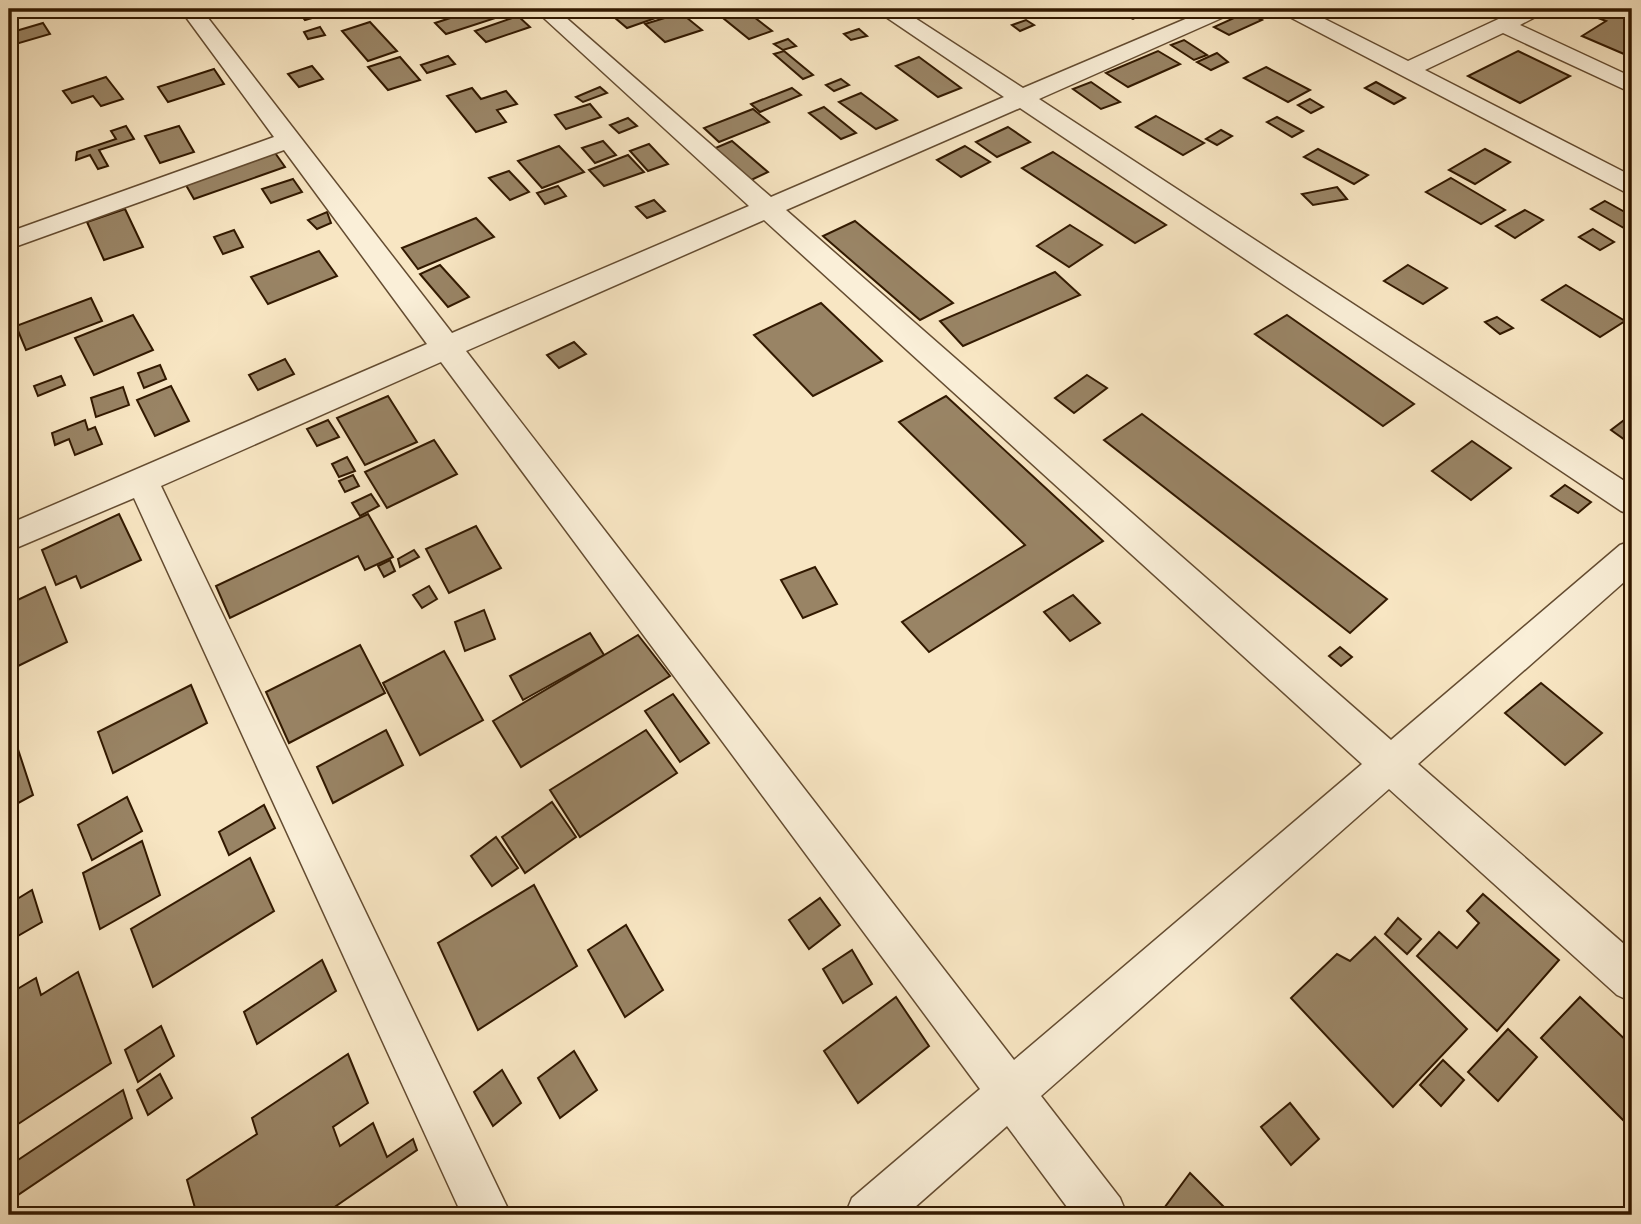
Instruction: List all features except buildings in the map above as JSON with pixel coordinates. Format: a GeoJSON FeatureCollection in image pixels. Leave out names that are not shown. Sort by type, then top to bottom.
{"type":"FeatureCollection","features":[{"type":"Feature","properties":{"kind":"street"},"geometry":{"type":"LineString","coordinates":[[190,9],[1103,1215]]}},
{"type":"Feature","properties":{"kind":"street"},"geometry":{"type":"LineString","coordinates":[[544,9],[1632,980]]}},
{"type":"Feature","properties":{"kind":"street"},"geometry":{"type":"LineString","coordinates":[[887,9],[1632,502]]}},
{"type":"Feature","properties":{"kind":"street"},"geometry":{"type":"LineString","coordinates":[[9,538],[1226,9]]}},
{"type":"Feature","properties":{"kind":"street"},"geometry":{"type":"LineString","coordinates":[[1289,9],[1632,186]]}},
{"type":"Feature","properties":{"kind":"street"},"geometry":{"type":"LineString","coordinates":[[1408,70],[1536,9]]}},
{"type":"Feature","properties":{"kind":"street"},"geometry":{"type":"LineString","coordinates":[[1503,25],[1632,86]]}},
{"type":"Feature","properties":{"kind":"street"},"geometry":{"type":"LineString","coordinates":[[9,212],[15,239],[290,140]]}},
{"type":"Feature","properties":{"kind":"street"},"geometry":{"type":"LineString","coordinates":[[142,480],[486,1215]]}},
{"type":"Feature","properties":{"kind":"street"},"geometry":{"type":"LineString","coordinates":[[869,1215],[1632,555]]}}]}
